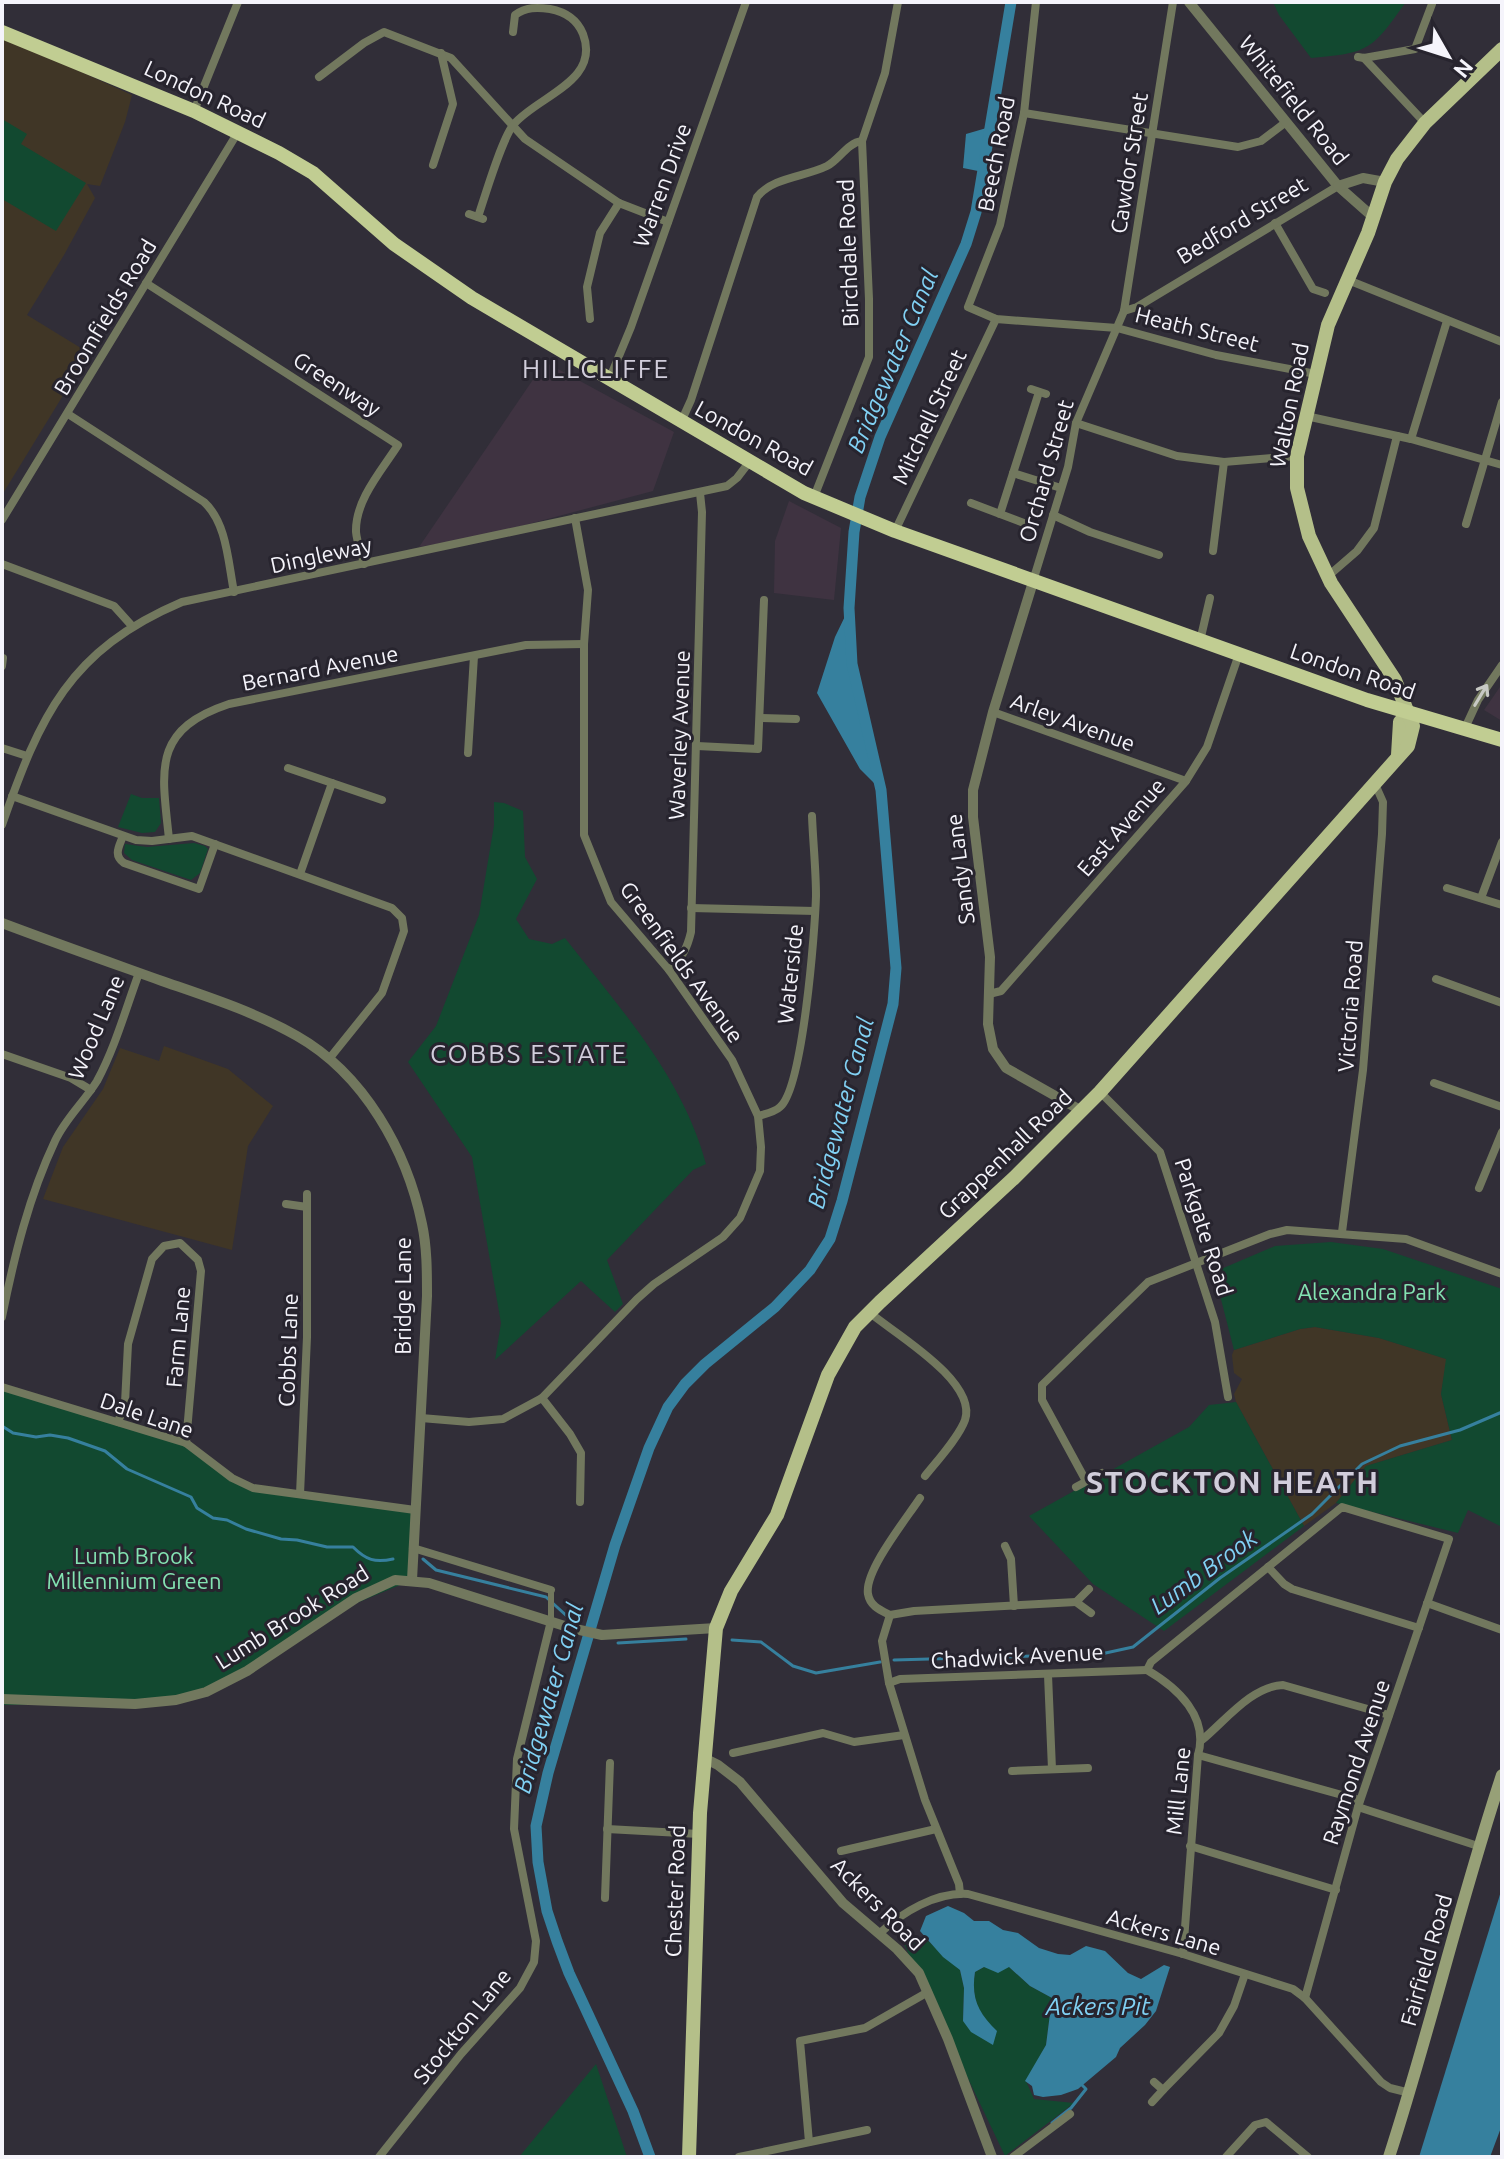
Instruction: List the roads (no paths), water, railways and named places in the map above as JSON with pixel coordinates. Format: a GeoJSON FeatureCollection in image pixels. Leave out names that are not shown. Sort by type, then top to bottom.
{"type":"FeatureCollection","features":[{"type":"Feature","properties":{"kind":"highway","name":"London Road"},"geometry":{"type":"LineString","coordinates":[[2,32],[194,111],[313,173],[400,249],[472,298],[814,497],[895,531],[1200,641],[1408,714],[1502,740]]}},
{"type":"Feature","properties":{"kind":"main road","name":"Walton Road"},"geometry":{"type":"LineString","coordinates":[[1408,714],[1395,680],[1327,577],[1302,514],[1295,477],[1297,456],[1328,325],[1385,182],[1425,123],[1502,49]]}},
{"type":"Feature","properties":{"kind":"main road","name":"Grappenhall Road"},"geometry":{"type":"LineString","coordinates":[[716,1628],[731,1591],[777,1515],[835,1359],[855,1327],[1014,1178],[1100,1092],[1375,784],[1398,755],[1400,722],[1408,714]]}},
{"type":"Feature","properties":{"kind":"main road","name":"Chester Road"},"geometry":{"type":"LineString","coordinates":[[689,2157],[699,1834],[716,1628]]}},
{"type":"Feature","properties":{"kind":"main road","name":"Fairfield Road"},"geometry":{"type":"LineString","coordinates":[[1389,2157],[1410,2093],[1478,1846],[1502,1775]]}},
{"type":"Feature","properties":{"kind":"street"},"geometry":{"type":"LineString","coordinates":[[194,111],[238,2]]}},
{"type":"Feature","properties":{"kind":"street","name":"Warren Drive"},"geometry":{"type":"LineString","coordinates":[[609,380],[746,2]]}},
{"type":"Feature","properties":{"kind":"street","name":"Birchdale Road"},"geometry":{"type":"LineString","coordinates":[[814,497],[869,357],[862,141],[885,73],[898,2]]}},
{"type":"Feature","properties":{"kind":"street","name":"Beech Road"},"geometry":{"type":"LineString","coordinates":[[968,307],[1000,225],[1024,113],[1036,2]]}},
{"type":"Feature","properties":{"kind":"street","name":"Cawdor Street"},"geometry":{"type":"LineString","coordinates":[[1117,328],[1124,311],[1173,2]]}},
{"type":"Feature","properties":{"kind":"street","name":"Whitefield Road"},"geometry":{"type":"LineString","coordinates":[[1189,2],[1338,186],[1373,217]]}},
{"type":"Feature","properties":{"kind":"street"},"geometry":{"type":"LineString","coordinates":[[1425,123],[1361,58],[1415,49],[1432,4]]}},
{"type":"Feature","properties":{"kind":"street"},"geometry":{"type":"LineString","coordinates":[[477,216],[512,126],[571,80],[584,66],[588,51],[576,21],[561,11],[524,9],[515,15],[513,32]]}},
{"type":"Feature","properties":{"kind":"street"},"geometry":{"type":"LineString","coordinates":[[319,77],[384,32],[441,53],[451,58],[525,139],[619,203],[668,222]]}},
{"type":"Feature","properties":{"kind":"street"},"geometry":{"type":"LineString","coordinates":[[433,165],[453,104],[441,53]]}},
{"type":"Feature","properties":{"kind":"street"},"geometry":{"type":"LineString","coordinates":[[1024,113],[1246,146],[1261,141],[1286,122]]}},
{"type":"Feature","properties":{"kind":"street","name":"Broomfields Road"},"geometry":{"type":"LineString","coordinates":[[2,520],[238,132]]}},
{"type":"Feature","properties":{"kind":"street"},"geometry":{"type":"LineString","coordinates":[[681,422],[691,400],[757,197],[772,185],[831,164],[853,142],[862,141]]}},
{"type":"Feature","properties":{"kind":"street","name":"Bedford Street"},"geometry":{"type":"LineString","coordinates":[[1124,311],[1137,307],[1338,186],[1363,178],[1385,182]]}},
{"type":"Feature","properties":{"kind":"street"},"geometry":{"type":"LineString","coordinates":[[590,319],[587,287],[600,233],[619,203]]}},
{"type":"Feature","properties":{"kind":"street"},"geometry":{"type":"LineString","coordinates":[[1275,223],[1313,289],[1325,293]]}},
{"type":"Feature","properties":{"kind":"street"},"geometry":{"type":"LineString","coordinates":[[1348,280],[1502,342]]}},
{"type":"Feature","properties":{"kind":"street","name":"Greenway"},"geometry":{"type":"LineString","coordinates":[[146,283],[398,445],[359,511],[356,533],[364,564]]}},
{"type":"Feature","properties":{"kind":"street","name":"Heath Street"},"geometry":{"type":"LineString","coordinates":[[968,307],[996,319],[1117,328],[1216,355],[1316,374]]}},
{"type":"Feature","properties":{"kind":"street","name":"Mitchell Street"},"geometry":{"type":"LineString","coordinates":[[895,531],[996,319]]}},
{"type":"Feature","properties":{"kind":"street"},"geometry":{"type":"LineString","coordinates":[[1411,439],[1447,321]]}},
{"type":"Feature","properties":{"kind":"street","name":"Orchard Street"},"geometry":{"type":"LineString","coordinates":[[1033,582],[1071,455],[1076,423],[1117,328]]}},
{"type":"Feature","properties":{"kind":"street"},"geometry":{"type":"LineString","coordinates":[[1000,514],[1039,392]]}},
{"type":"Feature","properties":{"kind":"street"},"geometry":{"type":"LineString","coordinates":[[1466,524],[1502,402]]}},
{"type":"Feature","properties":{"kind":"street"},"geometry":{"type":"LineString","coordinates":[[68,414],[213,510],[219,521],[234,592]]}},
{"type":"Feature","properties":{"kind":"street"},"geometry":{"type":"LineString","coordinates":[[1306,416],[1411,439],[1502,465]]}},
{"type":"Feature","properties":{"kind":"street"},"geometry":{"type":"LineString","coordinates":[[1076,423],[1177,456],[1224,462],[1297,456]]}},
{"type":"Feature","properties":{"kind":"street"},"geometry":{"type":"LineString","coordinates":[[1327,577],[1357,551],[1374,528],[1397,436]]}},
{"type":"Feature","properties":{"kind":"street","name":"Dingleway"},"geometry":{"type":"LineString","coordinates":[[2,825],[37,731],[57,697],[80,669],[132,626],[182,602],[727,486],[750,461]]}},
{"type":"Feature","properties":{"kind":"street"},"geometry":{"type":"LineString","coordinates":[[1213,551],[1224,462]]}},
{"type":"Feature","properties":{"kind":"street"},"geometry":{"type":"LineString","coordinates":[[1013,473],[1061,488]]}},
{"type":"Feature","properties":{"kind":"street","name":"Waverley Avenue"},"geometry":{"type":"LineString","coordinates":[[669,970],[688,948],[691,908],[697,746],[700,493]]}},
{"type":"Feature","properties":{"kind":"street"},"geometry":{"type":"LineString","coordinates":[[971,503],[1029,525]]}},
{"type":"Feature","properties":{"kind":"street"},"geometry":{"type":"LineString","coordinates":[[1053,515],[1090,532],[1159,555]]}},
{"type":"Feature","properties":{"kind":"street","name":"Greenfields Avenue"},"geometry":{"type":"LineString","coordinates":[[421,1418],[469,1422],[503,1419],[542,1398],[637,1299],[723,1237],[740,1218],[760,1171],[758,1116],[732,1060],[669,970],[611,902],[584,835],[584,644],[588,590],[575,518]]}},
{"type":"Feature","properties":{"kind":"street"},"geometry":{"type":"LineString","coordinates":[[2,564],[114,606],[132,626]]}},
{"type":"Feature","properties":{"kind":"street","name":"Sandy Lane"},"geometry":{"type":"LineString","coordinates":[[1033,582],[975,776],[972,804],[987,919],[989,1038],[999,1059],[1021,1078],[1082,1111]]}},
{"type":"Feature","properties":{"kind":"street"},"geometry":{"type":"LineString","coordinates":[[1200,641],[1210,598]]}},
{"type":"Feature","properties":{"kind":"street"},"geometry":{"type":"LineString","coordinates":[[697,746],[758,749],[764,600]]}},
{"type":"Feature","properties":{"kind":"street","name":"Bernard Avenue"},"geometry":{"type":"LineString","coordinates":[[169,839],[162,776],[169,749],[184,726],[203,712],[229,704],[526,645],[584,644]]}},
{"type":"Feature","properties":{"kind":"street","name":"East Avenue"},"geometry":{"type":"LineString","coordinates":[[989,994],[1001,991],[1186,781],[1210,738],[1239,654]]}},
{"type":"Feature","properties":{"kind":"street"},"geometry":{"type":"LineString","coordinates":[[468,753],[474,656]]}},
{"type":"Feature","properties":{"kind":"street"},"geometry":{"type":"LineString","coordinates":[[1465,728],[1478,700],[1502,665]]}},
{"type":"Feature","properties":{"kind":"street","name":"Arley Avenue"},"geometry":{"type":"LineString","coordinates":[[993,712],[1186,781]]}},
{"type":"Feature","properties":{"kind":"street"},"geometry":{"type":"LineString","coordinates":[[760,718],[796,719]]}},
{"type":"Feature","properties":{"kind":"street"},"geometry":{"type":"LineString","coordinates":[[2,748],[27,756]]}},
{"type":"Feature","properties":{"kind":"street"},"geometry":{"type":"LineString","coordinates":[[288,768],[382,800]]}},
{"type":"Feature","properties":{"kind":"street"},"geometry":{"type":"LineString","coordinates":[[300,874],[332,783]]}},
{"type":"Feature","properties":{"kind":"street","name":"Victoria Road"},"geometry":{"type":"LineString","coordinates":[[1342,1232],[1363,1070],[1382,834],[1383,802],[1375,784]]}},
{"type":"Feature","properties":{"kind":"street"},"geometry":{"type":"LineString","coordinates":[[12,796],[123,836],[152,841],[192,836],[392,908],[402,918],[404,931],[382,993],[329,1059]]}},
{"type":"Feature","properties":{"kind":"street","name":"Waterside"},"geometry":{"type":"LineString","coordinates":[[758,1116],[779,1109],[786,1100],[792,1082],[811,973],[815,911],[812,816]]}},
{"type":"Feature","properties":{"kind":"street"},"geometry":{"type":"LineString","coordinates":[[123,836],[116,853],[118,859],[199,889],[215,844]]}},
{"type":"Feature","properties":{"kind":"street"},"geometry":{"type":"LineString","coordinates":[[1481,898],[1502,842]]}},
{"type":"Feature","properties":{"kind":"street"},"geometry":{"type":"LineString","coordinates":[[1447,888],[1502,905]]}},
{"type":"Feature","properties":{"kind":"street"},"geometry":{"type":"LineString","coordinates":[[691,908],[815,911]]}},
{"type":"Feature","properties":{"kind":"street","name":"Bridge Lane"},"geometry":{"type":"LineString","coordinates":[[2,923],[265,1019],[301,1038],[329,1059],[363,1094],[387,1129],[402,1161],[423,1226],[427,1296],[412,1580]]}},
{"type":"Feature","properties":{"kind":"street","name":"Wood Lane"},"geometry":{"type":"LineString","coordinates":[[2,1317],[9,1280],[40,1175],[60,1130],[91,1090],[105,1065],[139,973]]}},
{"type":"Feature","properties":{"kind":"street"},"geometry":{"type":"LineString","coordinates":[[1436,979],[1502,1003]]}},
{"type":"Feature","properties":{"kind":"street"},"geometry":{"type":"LineString","coordinates":[[2,1054],[71,1078],[91,1090]]}},
{"type":"Feature","properties":{"kind":"street"},"geometry":{"type":"LineString","coordinates":[[1434,1083],[1502,1107]]}},
{"type":"Feature","properties":{"kind":"street","name":"Parkgate Road"},"geometry":{"type":"LineString","coordinates":[[1100,1092],[1160,1152],[1215,1322],[1228,1397]]}},
{"type":"Feature","properties":{"kind":"street"},"geometry":{"type":"LineString","coordinates":[[1479,1188],[1502,1132]]}},
{"type":"Feature","properties":{"kind":"street","name":"Cobbs Lane"},"geometry":{"type":"LineString","coordinates":[[300,1494],[307,1337],[307,1194]]}},
{"type":"Feature","properties":{"kind":"street"},"geometry":{"type":"LineString","coordinates":[[286,1204],[307,1207]]}},
{"type":"Feature","properties":{"kind":"street"},"geometry":{"type":"LineString","coordinates":[[1086,1481],[1042,1400],[1042,1385],[1148,1282],[1287,1230],[1406,1239],[1502,1274]]}},
{"type":"Feature","properties":{"kind":"street","name":"Farm Lane"},"geometry":{"type":"LineString","coordinates":[[118,1422],[125,1403],[128,1344],[152,1259],[164,1246],[180,1243],[198,1260],[201,1271],[186,1443]]}},
{"type":"Feature","properties":{"kind":"street"},"geometry":{"type":"LineString","coordinates":[[869,1312],[915,1344],[938,1365],[966,1407],[963,1424],[925,1476]]}},
{"type":"Feature","properties":{"kind":"street","name":"Dale Lane"},"geometry":{"type":"LineString","coordinates":[[2,1387],[186,1443],[242,1484],[415,1510]]}},
{"type":"Feature","properties":{"kind":"street"},"geometry":{"type":"LineString","coordinates":[[542,1398],[581,1453],[580,1502]]}},
{"type":"Feature","properties":{"kind":"street"},"geometry":{"type":"LineString","coordinates":[[1076,1487],[1102,1473]]}},
{"type":"Feature","properties":{"kind":"street"},"geometry":{"type":"LineString","coordinates":[[920,1498],[870,1576],[868,1593],[872,1603],[890,1615],[1076,1602],[1091,1613]]}},
{"type":"Feature","properties":{"kind":"street","name":"Raymond Avenue"},"geometry":{"type":"LineString","coordinates":[[1268,1567],[1342,1507],[1449,1539],[1359,1804],[1305,1998]]}},
{"type":"Feature","properties":{"kind":"street"},"geometry":{"type":"LineString","coordinates":[[1005,1546],[1011,1559],[1014,1606]]}},
{"type":"Feature","properties":{"kind":"street"},"geometry":{"type":"LineString","coordinates":[[413,1548],[551,1590],[551,1621]]}},
{"type":"Feature","properties":{"kind":"street"},"geometry":{"type":"LineString","coordinates":[[1147,1670],[1160,1653],[1268,1567],[1292,1589],[1419,1628]]}},
{"type":"Feature","properties":{"kind":"street","name":"Lumb Brook Road"},"geometry":{"type":"LineString","coordinates":[[2,1699],[135,1704],[182,1699],[206,1692],[247,1671],[377,1586],[395,1580],[412,1580],[609,1635],[716,1628]]}},
{"type":"Feature","properties":{"kind":"street"},"geometry":{"type":"LineString","coordinates":[[1076,1602],[1089,1589]]}},
{"type":"Feature","properties":{"kind":"street"},"geometry":{"type":"LineString","coordinates":[[1427,1603],[1502,1630]]}},
{"type":"Feature","properties":{"kind":"street"},"geometry":{"type":"LineString","coordinates":[[890,1615],[882,1641],[889,1683],[960,1894]]}},
{"type":"Feature","properties":{"kind":"street","name":"Stockton Lane"},"geometry":{"type":"LineString","coordinates":[[379,2157],[461,2054],[520,1988],[534,1962],[536,1941],[514,1829],[517,1759],[551,1621]]}},
{"type":"Feature","properties":{"kind":"street","name":"Chadwick Avenue"},"geometry":{"type":"LineString","coordinates":[[889,1683],[900,1679],[1147,1670]]}},
{"type":"Feature","properties":{"kind":"street","name":"Mill Lane"},"geometry":{"type":"LineString","coordinates":[[1147,1670],[1157,1675],[1192,1709],[1200,1723],[1202,1740],[1198,1755],[1183,1954]]}},
{"type":"Feature","properties":{"kind":"street"},"geometry":{"type":"LineString","coordinates":[[1048,1675],[1052,1769]]}},
{"type":"Feature","properties":{"kind":"street"},"geometry":{"type":"LineString","coordinates":[[1202,1740],[1271,1685],[1283,1685],[1389,1715]]}},
{"type":"Feature","properties":{"kind":"street"},"geometry":{"type":"LineString","coordinates":[[733,1753],[823,1733],[854,1742],[904,1735]]}},
{"type":"Feature","properties":{"kind":"street"},"geometry":{"type":"LineString","coordinates":[[1198,1755],[1359,1804],[1478,1846]]}},
{"type":"Feature","properties":{"kind":"street","name":"Ackers Road"},"geometry":{"type":"LineString","coordinates":[[704,1758],[740,1782],[843,1903],[919,1973],[992,2157]]}},
{"type":"Feature","properties":{"kind":"street"},"geometry":{"type":"LineString","coordinates":[[605,1898],[610,1763]]}},
{"type":"Feature","properties":{"kind":"street"},"geometry":{"type":"LineString","coordinates":[[1012,1771],[1088,1768]]}},
{"type":"Feature","properties":{"kind":"street"},"geometry":{"type":"LineString","coordinates":[[607,1829],[699,1834]]}},
{"type":"Feature","properties":{"kind":"street"},"geometry":{"type":"LineString","coordinates":[[841,1851],[936,1829]]}},
{"type":"Feature","properties":{"kind":"street"},"geometry":{"type":"LineString","coordinates":[[1190,1846],[1336,1890]]}},
{"type":"Feature","properties":{"kind":"street","name":"Ackers Lane"},"geometry":{"type":"LineString","coordinates":[[879,1934],[898,1918],[929,1901],[960,1894],[990,1899],[1018,1910],[1183,1954],[1293,1989],[1305,1998],[1381,2082],[1390,2088],[1410,2093]]}},
{"type":"Feature","properties":{"kind":"street"},"geometry":{"type":"LineString","coordinates":[[1152,2102],[1219,2033],[1234,2006],[1245,1974]]}},
{"type":"Feature","properties":{"kind":"street"},"geometry":{"type":"LineString","coordinates":[[809,2142],[800,2041],[865,2028],[928,1992]]}},
{"type":"Feature","properties":{"kind":"street"},"geometry":{"type":"LineString","coordinates":[[1154,2082],[1163,2090]]}},
{"type":"Feature","properties":{"kind":"street"},"geometry":{"type":"LineString","coordinates":[[1013,2157],[1070,2114]]}},
{"type":"Feature","properties":{"kind":"street"},"geometry":{"type":"LineString","coordinates":[[1226,2157],[1255,2125],[1266,2122],[1308,2157]]}},
{"type":"Feature","properties":{"kind":"street"},"geometry":{"type":"LineString","coordinates":[[739,2157],[867,2130]]}},
{"type":"Feature","properties":{"kind":"water"},"geometry":{"type":"Polygon","coordinates":[[[990,127],[983,172],[963,168],[966,134],[990,127]]]}},
{"type":"Feature","properties":{"kind":"water"},"geometry":{"type":"Polygon","coordinates":[[[849,608],[852,664],[881,790],[860,769],[817,693],[835,637],[849,608]]]}},
{"type":"Feature","properties":{"kind":"water"},"geometry":{"type":"Polygon","coordinates":[[[1502,1888],[1502,2125],[1490,2157],[1419,2157],[1502,1888]]]}},
{"type":"Feature","properties":{"kind":"water","name":"Ackers Pit"},"geometry":{"type":"Polygon","coordinates":[[[948,1906],[974,1921],[989,1921],[1003,1930],[1018,1933],[1039,1948],[1058,1954],[1070,1955],[1086,1946],[1105,1951],[1128,1973],[1141,1979],[1164,1965],[1170,1967],[1156,2011],[1120,2048],[1116,2057],[1078,2089],[1061,2095],[1034,2095],[1032,2086],[1025,2081],[1046,2045],[1052,1998],[1030,1986],[1009,1967],[998,1973],[984,1967],[975,1972],[974,1990],[981,2011],[997,2031],[993,2045],[971,2032],[963,2021],[964,1988],[960,1970],[943,1957],[920,1931],[926,1916],[948,1906]]]}},
{"type":"Feature","properties":{"kind":"waterway","name":"Bridgewater Canal"},"geometry":{"type":"LineString","coordinates":[[650,2157],[633,2111],[557,1941],[547,1911],[538,1862],[536,1826],[548,1773],[615,1545],[649,1448],[668,1407],[705,1364],[775,1307],[810,1270],[830,1239],[842,1201],[893,1004],[896,968],[881,790],[852,664],[849,608],[854,532],[860,497],[880,437],[966,244],[976,212],[1011,2]]}},
{"type":"Feature","properties":{"kind":"waterway","name":"Lumb Brook"},"geometry":{"type":"LineString","coordinates":[[894,1660],[1101,1654],[1133,1647],[1220,1578],[1312,1514],[1362,1464],[1400,1446],[1460,1430],[1502,1412]]}},
{"type":"Feature","properties":{"kind":"waterway","name":"Lumb Brook"},"geometry":{"type":"LineString","coordinates":[[2,1426],[13,1433],[68,1438],[105,1451],[127,1469],[191,1497],[197,1508],[213,1518],[281,1539],[327,1547],[353,1547],[371,1559],[393,1559]]}},
{"type":"Feature","properties":{"kind":"waterway","name":"Lumb Brook"},"geometry":{"type":"LineString","coordinates":[[423,1559],[436,1570],[546,1597],[569,1618]]}},
{"type":"Feature","properties":{"kind":"waterway"},"geometry":{"type":"LineString","coordinates":[[618,1643],[686,1639]]}},
{"type":"Feature","properties":{"kind":"waterway","name":"Lumb Brook"},"geometry":{"type":"LineString","coordinates":[[732,1640],[761,1642],[793,1666],[816,1673],[880,1662]]}},
{"type":"Feature","properties":{"kind":"waterway"},"geometry":{"type":"LineString","coordinates":[[1052,2123],[1071,2108],[1086,2089],[1082,2085]]}},
{"type":"Feature","properties":{"kind":"district","name":"HILLCLIFFE"},"geometry":{"type":"Point","coordinates":[596,369]}},
{"type":"Feature","properties":{"kind":"district","name":"COBBS ESTATE"},"geometry":{"type":"Point","coordinates":[529,1054]}},
{"type":"Feature","properties":{"kind":"district","name":"STOCKTON HEATH"},"geometry":{"type":"Point","coordinates":[1233,1483]}},
{"type":"Feature","properties":{"kind":"park label","name":"Alexandra Park"},"geometry":{"type":"Point","coordinates":[1372,1292]}},
{"type":"Feature","properties":{"kind":"park label","name":"Lumb Brook Millennium Green"},"geometry":{"type":"Point","coordinates":[134,1568]}}]}
